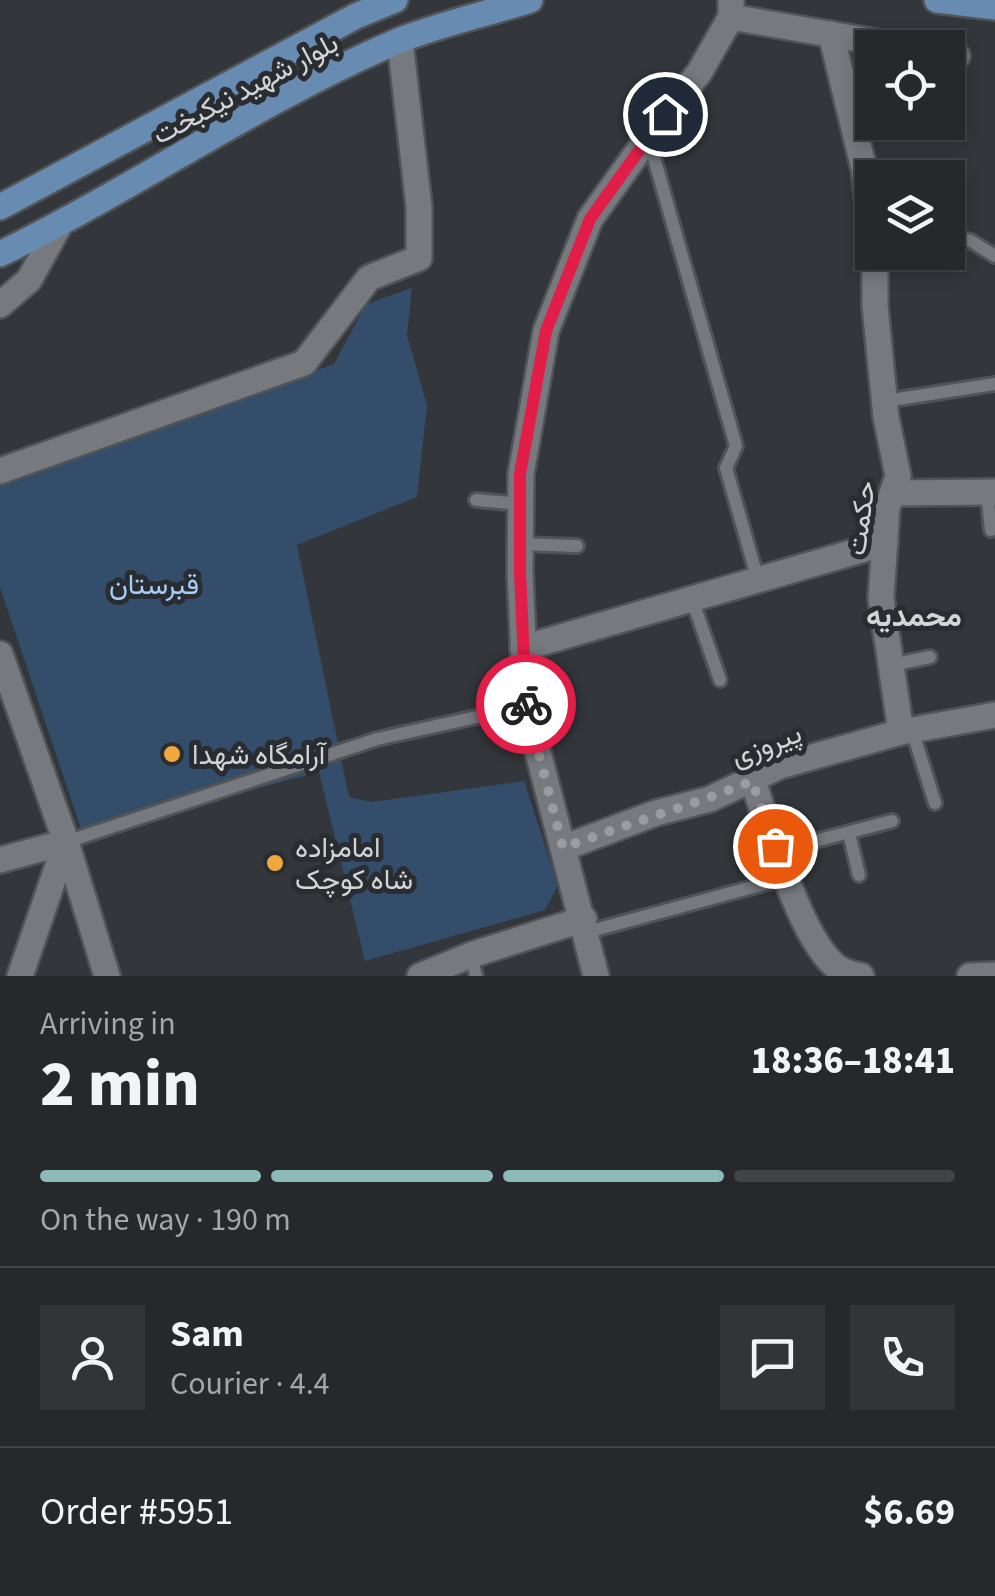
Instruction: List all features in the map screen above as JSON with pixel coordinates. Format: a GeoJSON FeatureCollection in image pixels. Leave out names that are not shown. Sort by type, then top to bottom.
{"type":"FeatureCollection","features":[{"type":"Feature","properties":{"kind":"main road","name":"بلوار شهید نیکبخت"},"geometry":{"type":"LineString","coordinates":[[2,201],[354,8],[396,0]]}},
{"type":"Feature","properties":{"kind":"main road","name":"بلوار شهید نیکبخت"},"geometry":{"type":"LineString","coordinates":[[0,254],[259,110],[400,41],[530,0]]}},
{"type":"Feature","properties":{"kind":"main road"},"geometry":{"type":"LineString","coordinates":[[937,0],[995,7]]}},
{"type":"Feature","properties":{"kind":"street"},"geometry":{"type":"LineString","coordinates":[[596,976],[526,706],[520,474],[546,331],[590,219],[699,73],[731,9],[855,38]]}},
{"type":"Feature","properties":{"kind":"street","name":"حکمت"},"geometry":{"type":"LineString","coordinates":[[830,34],[862,160]]}},
{"type":"Feature","properties":{"kind":"street"},"geometry":{"type":"LineString","coordinates":[[0,471],[304,363],[369,278],[419,258],[419,207],[400,41]]}},
{"type":"Feature","properties":{"kind":"street"},"geometry":{"type":"LineString","coordinates":[[0,305],[29,280],[60,224]]}},
{"type":"Feature","properties":{"kind":"street","name":"حکمت"},"geometry":{"type":"LineString","coordinates":[[877,270],[885,401],[898,476],[887,508],[880,598],[906,731]]}},
{"type":"Feature","properties":{"kind":"street"},"geometry":{"type":"LineString","coordinates":[[892,493],[991,492]]}},
{"type":"Feature","properties":{"kind":"street"},"geometry":{"type":"LineString","coordinates":[[523,648],[885,542]]}},
{"type":"Feature","properties":{"kind":"street"},"geometry":{"type":"LineString","coordinates":[[0,654],[66,842],[106,976]]}},
{"type":"Feature","properties":{"kind":"street","name":"پیروزی"},"geometry":{"type":"LineString","coordinates":[[563,848],[656,813],[710,798],[780,766],[906,731],[995,715]]}},
{"type":"Feature","properties":{"kind":"street"},"geometry":{"type":"LineString","coordinates":[[752,781],[786,878],[818,946],[836,971],[861,976]]}},
{"type":"Feature","properties":{"kind":"street"},"geometry":{"type":"LineString","coordinates":[[0,860],[66,842]]}},
{"type":"Feature","properties":{"kind":"street"},"geometry":{"type":"LineString","coordinates":[[20,976],[66,842]]}},
{"type":"Feature","properties":{"kind":"street"},"geometry":{"type":"LineString","coordinates":[[420,976],[474,966],[585,926]]}},
{"type":"Feature","properties":{"kind":"street"},"geometry":{"type":"LineString","coordinates":[[970,976],[995,974]]}},
{"type":"Feature","properties":{"kind":"lane"},"geometry":{"type":"LineString","coordinates":[[648,138],[736,446],[726,468],[758,580]]}},
{"type":"Feature","properties":{"kind":"lane"},"geometry":{"type":"LineString","coordinates":[[965,239],[995,256]]}},
{"type":"Feature","properties":{"kind":"lane"},"geometry":{"type":"LineString","coordinates":[[885,401],[995,384]]}},
{"type":"Feature","properties":{"kind":"lane"},"geometry":{"type":"LineString","coordinates":[[991,492],[991,530]]}},
{"type":"Feature","properties":{"kind":"lane"},"geometry":{"type":"LineString","coordinates":[[476,500],[520,504]]}},
{"type":"Feature","properties":{"kind":"lane"},"geometry":{"type":"LineString","coordinates":[[520,544],[577,546]]}},
{"type":"Feature","properties":{"kind":"lane"},"geometry":{"type":"LineString","coordinates":[[692,599],[720,680]]}},
{"type":"Feature","properties":{"kind":"lane"},"geometry":{"type":"LineString","coordinates":[[891,664],[930,657]]}},
{"type":"Feature","properties":{"kind":"lane"},"geometry":{"type":"LineString","coordinates":[[66,842],[376,739],[526,706]]}},
{"type":"Feature","properties":{"kind":"lane"},"geometry":{"type":"LineString","coordinates":[[906,731],[935,803]]}},
{"type":"Feature","properties":{"kind":"lane"},"geometry":{"type":"LineString","coordinates":[[585,926],[786,878],[814,841],[892,822]]}},
{"type":"Feature","properties":{"kind":"lane"},"geometry":{"type":"LineString","coordinates":[[849,833],[859,875]]}},
{"type":"Feature","properties":{"kind":"green space","name":"قبرستان"},"geometry":{"type":"Polygon","coordinates":[[[412,288],[407,335],[427,405],[417,497],[297,545],[349,797],[371,802],[524,781],[558,885],[545,910],[365,961],[319,772],[83,835],[0,587],[0,479],[334,364],[366,304],[412,288]]]}},
{"type":"Feature","properties":{"kind":"way so far"},"geometry":{"type":"LineString","coordinates":[[526,704],[563,848],[752,781],[775,846]]}},
{"type":"Feature","properties":{"kind":"place","name":"آرامگاه شهدا"},"geometry":{"type":"Point","coordinates":[172,754]}},
{"type":"Feature","properties":{"kind":"place","name":"امامزاده شاه کوچک"},"geometry":{"type":"Point","coordinates":[275,863]}},
{"type":"Feature","properties":{"kind":"district","name":"محمدیه"},"geometry":{"type":"Point","coordinates":[914,616]}},
{"type":"Feature","properties":{"kind":"route"},"geometry":{"type":"LineString","coordinates":[[526,704],[520,474],[546,331],[590,219],[665,114]]}}]}
